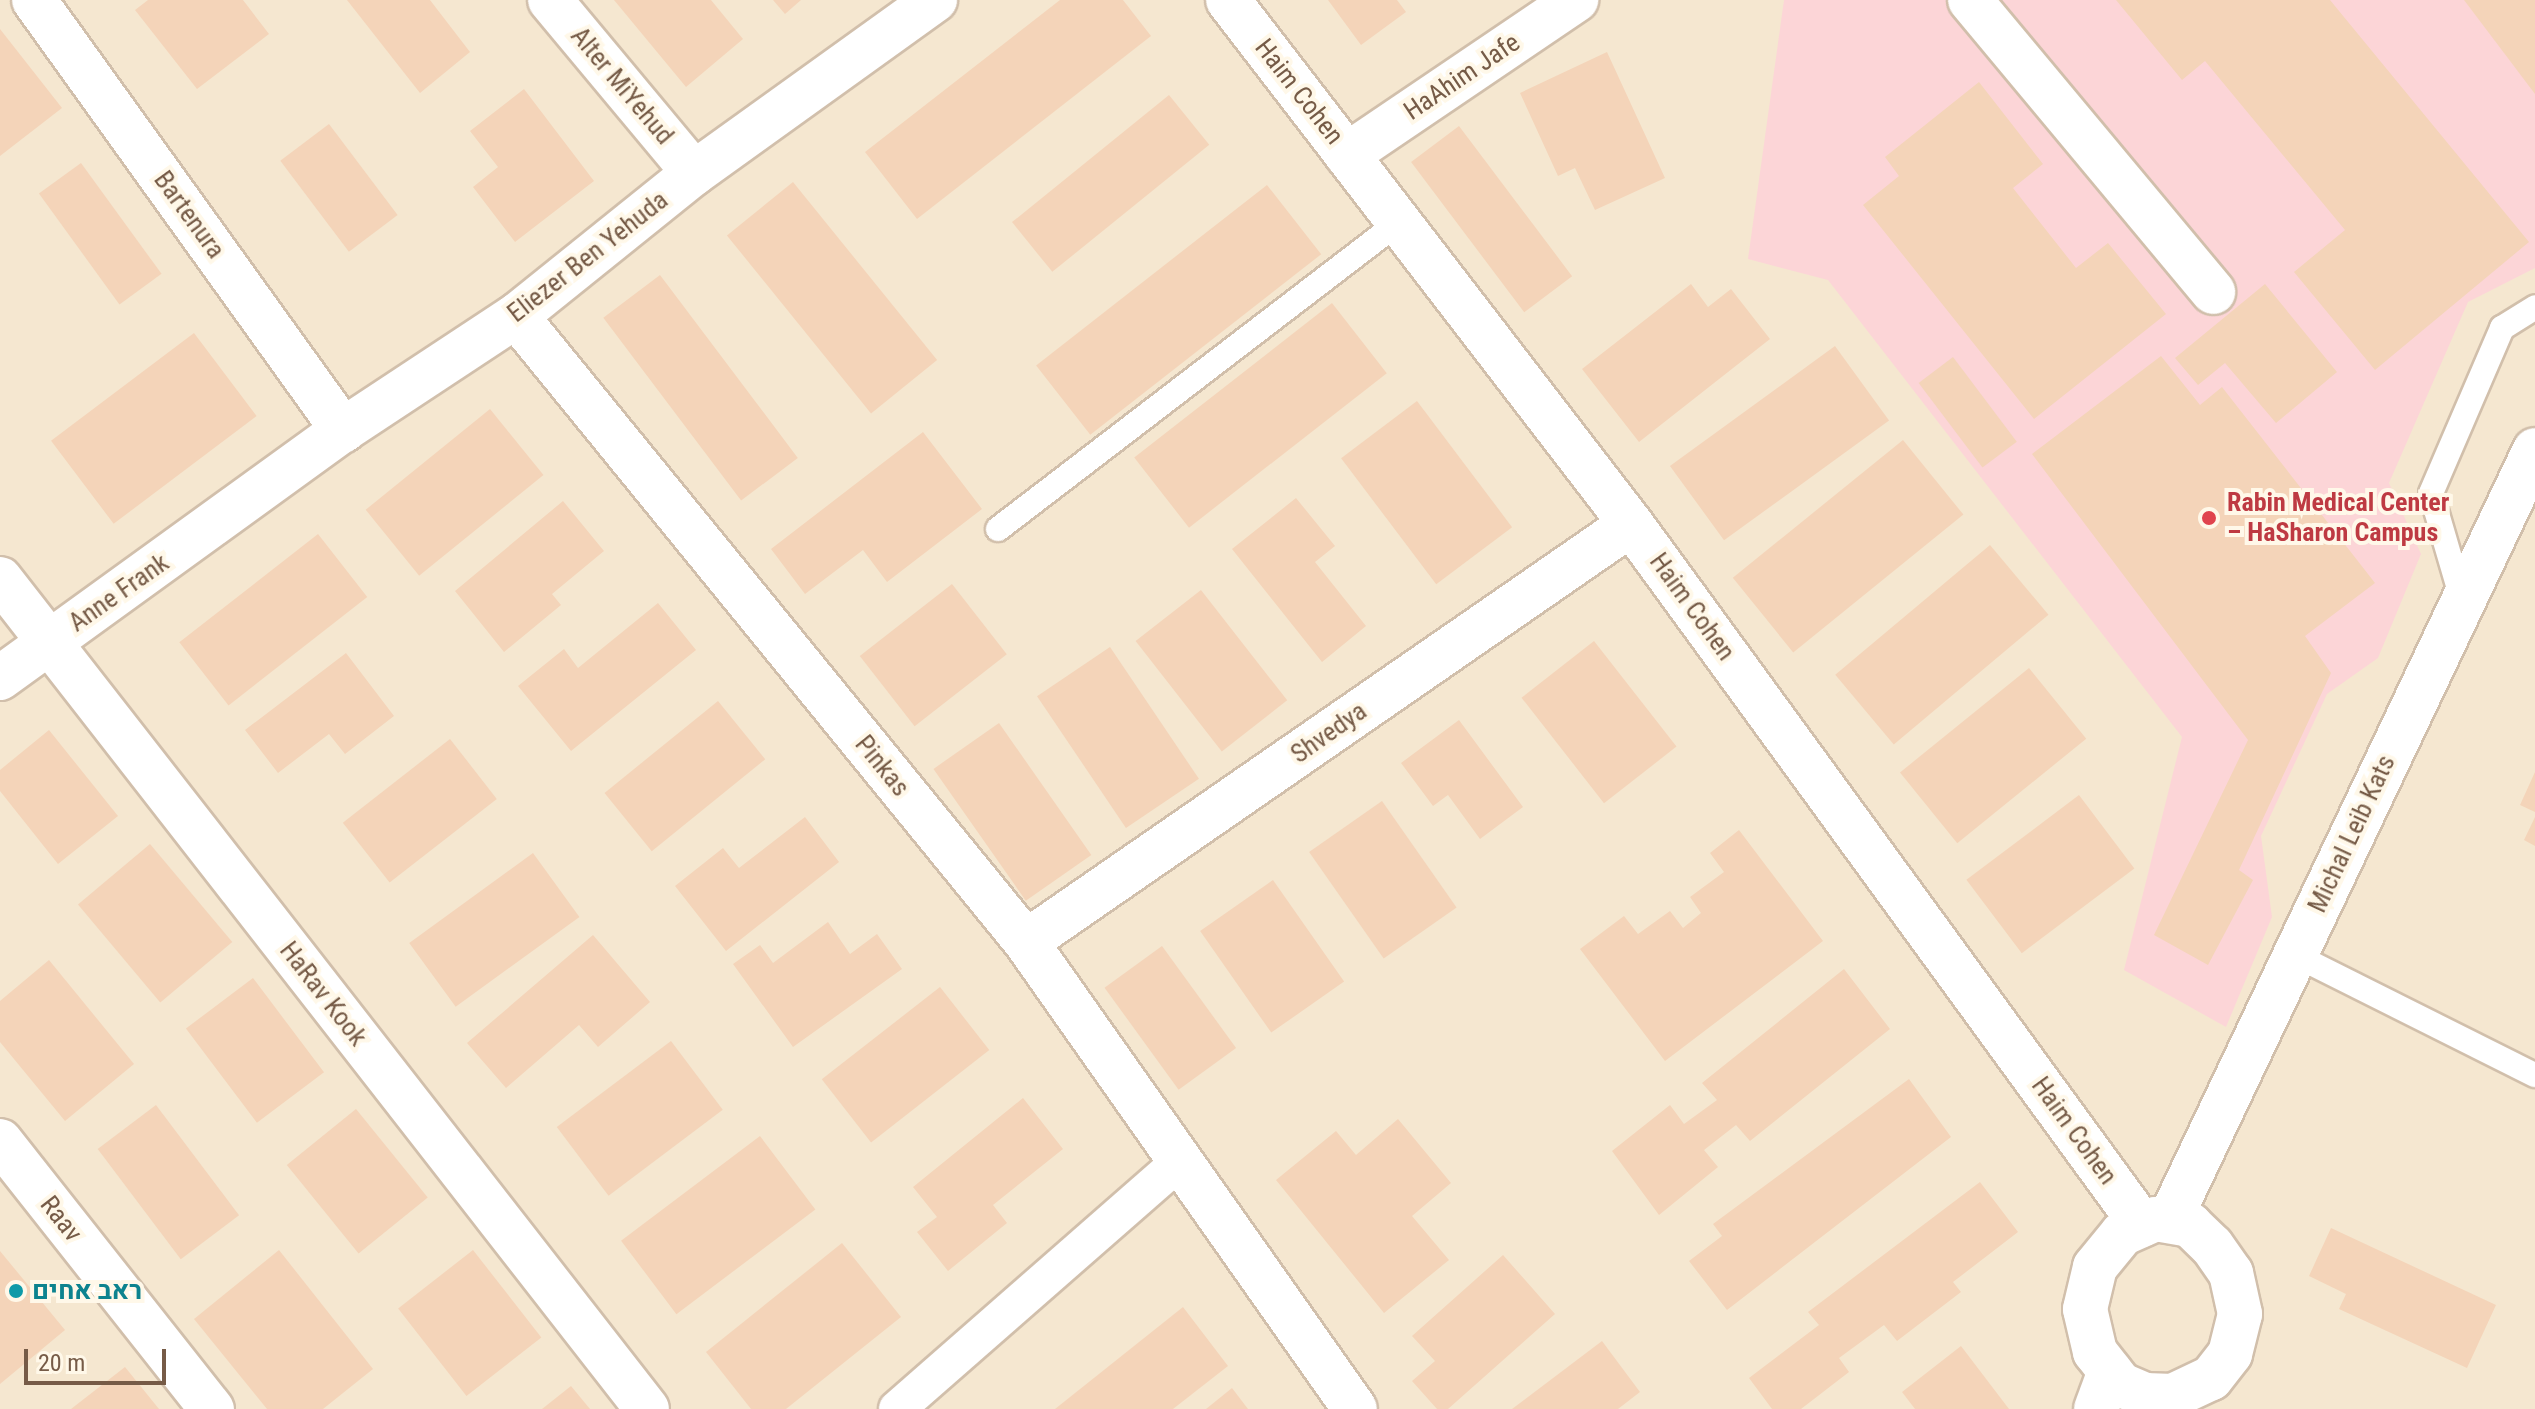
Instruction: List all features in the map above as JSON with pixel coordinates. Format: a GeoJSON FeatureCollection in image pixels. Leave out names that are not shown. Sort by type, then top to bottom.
{"type":"FeatureCollection","features":[{"type":"Feature","properties":{"kind":"street","name":"Bartenura"},"geometry":{"type":"LineString","coordinates":[[34,0],[343,430]]}},
{"type":"Feature","properties":{"kind":"street","name":"Alter MiYehud"},"geometry":{"type":"LineString","coordinates":[[550,0],[694,173]]}},
{"type":"Feature","properties":{"kind":"street","name":"Eliezer Ben Yehuda"},"geometry":{"type":"LineString","coordinates":[[238,509],[343,430],[516,316],[694,173],[935,0]]}},
{"type":"Feature","properties":{"kind":"street","name":"Haim Cohen"},"geometry":{"type":"LineString","coordinates":[[1228,0],[1631,524],[2156,1222]]}},
{"type":"Feature","properties":{"kind":"street","name":"HaAhim Jafe"},"geometry":{"type":"LineString","coordinates":[[1347,155],[1576,0]]}},
{"type":"Feature","properties":{"kind":"street"},"geometry":{"type":"LineString","coordinates":[[1970,0],[2213,292]]}},
{"type":"Feature","properties":{"kind":"street","name":"Pinkas"},"geometry":{"type":"LineString","coordinates":[[516,316],[1026,942],[1355,1409]]}},
{"type":"Feature","properties":{"kind":"street","name":"Michal Leib Kats"},"geometry":{"type":"LineString","coordinates":[[2156,1222],[2295,955],[2535,450]]}},
{"type":"Feature","properties":{"kind":"street","name":"Anne Frank"},"geometry":{"type":"LineString","coordinates":[[0,678],[238,509]]}},
{"type":"Feature","properties":{"kind":"street","name":"Shvedya"},"geometry":{"type":"LineString","coordinates":[[1026,942],[1631,524]]}},
{"type":"Feature","properties":{"kind":"street","name":"HaRav Kook"},"geometry":{"type":"LineString","coordinates":[[0,579],[647,1409]]}},
{"type":"Feature","properties":{"kind":"street","name":"Raav"},"geometry":{"type":"LineString","coordinates":[[0,1141],[212,1409]]}},
{"type":"Feature","properties":{"kind":"street"},"geometry":{"type":"LineString","coordinates":[[897,1409],[1181,1160]]}},
{"type":"Feature","properties":{"kind":"street"},"geometry":{"type":"LineString","coordinates":[[2156,1222],[2190,1225],[2231,1273],[2240,1314],[2230,1354],[2206,1397],[2145,1395],[2121,1385],[2103,1390],[2085,1309],[2095,1267],[2122,1234],[2156,1222]]}},
{"type":"Feature","properties":{"kind":"lane"},"geometry":{"type":"LineString","coordinates":[[998,529],[1399,222]]}},
{"type":"Feature","properties":{"kind":"lane"},"geometry":{"type":"LineString","coordinates":[[2463,602],[2431,493],[2502,328],[2535,307]]}},
{"type":"Feature","properties":{"kind":"lane"},"geometry":{"type":"LineString","coordinates":[[2295,955],[2535,1075]]}},
{"type":"Feature","properties":{"kind":"shaded area"},"geometry":{"type":"Polygon","coordinates":[[[0,0],[2535,0],[2535,1409],[0,1409],[0,0]]]}},
{"type":"Feature","properties":{"kind":"shaded area","name":"Rabin Medical Center – HaSharon Campus"},"geometry":{"type":"Polygon","coordinates":[[[1784,0],[2535,0],[2535,268],[2468,302],[2389,483],[2421,554],[2378,658],[2327,694],[2261,836],[2272,917],[2226,1027],[2124,970],[2182,737],[1828,280],[1748,259],[1784,0]]]}},
{"type":"Feature","properties":{"kind":"building"},"geometry":{"type":"Polygon","coordinates":[[[148,0],[243,0],[269,34],[197,89],[135,10],[148,0]]]}},
{"type":"Feature","properties":{"kind":"building"},"geometry":{"type":"Polygon","coordinates":[[[347,0],[430,0],[470,52],[420,93],[347,0]]]}},
{"type":"Feature","properties":{"kind":"building"},"geometry":{"type":"Polygon","coordinates":[[[614,0],[711,0],[743,39],[686,87],[614,0]]]}},
{"type":"Feature","properties":{"kind":"building"},"geometry":{"type":"Polygon","coordinates":[[[773,0],[801,0],[785,14],[773,0]]]}},
{"type":"Feature","properties":{"kind":"building"},"geometry":{"type":"Polygon","coordinates":[[[1060,0],[1123,0],[1151,36],[917,219],[865,152],[1060,0]]]}},
{"type":"Feature","properties":{"kind":"building"},"geometry":{"type":"Polygon","coordinates":[[[1328,0],[1397,0],[1406,12],[1361,45],[1328,0]]]}},
{"type":"Feature","properties":{"kind":"building"},"geometry":{"type":"Polygon","coordinates":[[[2116,0],[2330,0],[2529,242],[2375,370],[2294,272],[2345,230],[2205,61],[2182,80],[2116,0]]]}},
{"type":"Feature","properties":{"kind":"building"},"geometry":{"type":"Polygon","coordinates":[[[2464,0],[2535,0],[2535,94],[2464,0]]]}},
{"type":"Feature","properties":{"kind":"building"},"geometry":{"type":"Polygon","coordinates":[[[0,29],[62,108],[0,156],[0,29]]]}},
{"type":"Feature","properties":{"kind":"building"},"geometry":{"type":"Polygon","coordinates":[[[1607,52],[1665,178],[1595,210],[1575,168],[1558,176],[1520,93],[1607,52]]]}},
{"type":"Feature","properties":{"kind":"building"},"geometry":{"type":"Polygon","coordinates":[[[1979,82],[2043,164],[2013,188],[2076,268],[2108,243],[2166,314],[2034,419],[1863,205],[1899,176],[1885,157],[1979,82]]]}},
{"type":"Feature","properties":{"kind":"building"},"geometry":{"type":"Polygon","coordinates":[[[524,89],[594,181],[515,242],[473,187],[498,167],[470,131],[524,89]]]}},
{"type":"Feature","properties":{"kind":"building"},"geometry":{"type":"Polygon","coordinates":[[[1169,95],[1209,145],[1052,272],[1012,222],[1169,95]]]}},
{"type":"Feature","properties":{"kind":"building"},"geometry":{"type":"Polygon","coordinates":[[[329,124],[398,215],[349,252],[280,161],[329,124]]]}},
{"type":"Feature","properties":{"kind":"building"},"geometry":{"type":"Polygon","coordinates":[[[1459,126],[1572,276],[1524,312],[1411,162],[1459,126]]]}},
{"type":"Feature","properties":{"kind":"building"},"geometry":{"type":"Polygon","coordinates":[[[81,163],[162,274],[119,304],[39,194],[81,163]]]}},
{"type":"Feature","properties":{"kind":"building"},"geometry":{"type":"Polygon","coordinates":[[[793,182],[937,360],[871,413],[727,235],[793,182]]]}},
{"type":"Feature","properties":{"kind":"building"},"geometry":{"type":"Polygon","coordinates":[[[1267,185],[1321,254],[1090,435],[1036,365],[1267,185]]]}},
{"type":"Feature","properties":{"kind":"building"},"geometry":{"type":"Polygon","coordinates":[[[660,275],[798,458],[741,501],[603,318],[660,275]]]}},
{"type":"Feature","properties":{"kind":"building"},"geometry":{"type":"Polygon","coordinates":[[[1691,284],[1708,307],[1731,289],[1770,339],[1639,442],[1582,369],[1691,284]]]}},
{"type":"Feature","properties":{"kind":"building"},"geometry":{"type":"Polygon","coordinates":[[[2265,284],[2337,372],[2276,423],[2225,363],[2198,385],[2175,358],[2265,284]]]}},
{"type":"Feature","properties":{"kind":"building"},"geometry":{"type":"Polygon","coordinates":[[[1332,303],[1387,373],[1189,528],[1134,458],[1332,303]]]}},
{"type":"Feature","properties":{"kind":"building"},"geometry":{"type":"Polygon","coordinates":[[[194,333],[257,416],[114,524],[51,441],[194,333]]]}},
{"type":"Feature","properties":{"kind":"building"},"geometry":{"type":"Polygon","coordinates":[[[1835,346],[1889,420],[1724,540],[1670,466],[1835,346]]]}},
{"type":"Feature","properties":{"kind":"building"},"geometry":{"type":"Polygon","coordinates":[[[2161,356],[2200,405],[2222,387],[2375,583],[2305,636],[2331,673],[2239,870],[2253,880],[2208,965],[2154,935],[2248,740],[2032,454],[2161,356]]]}},
{"type":"Feature","properties":{"kind":"building"},"geometry":{"type":"Polygon","coordinates":[[[1953,357],[2017,442],[1982,468],[1919,383],[1953,357]]]}},
{"type":"Feature","properties":{"kind":"building"},"geometry":{"type":"Polygon","coordinates":[[[1417,401],[1512,527],[1436,584],[1341,458],[1417,401]]]}},
{"type":"Feature","properties":{"kind":"building"},"geometry":{"type":"Polygon","coordinates":[[[490,409],[543,475],[419,576],[366,510],[490,409]]]}},
{"type":"Feature","properties":{"kind":"building"},"geometry":{"type":"Polygon","coordinates":[[[923,432],[982,509],[887,582],[863,550],[805,594],[771,549],[923,432]]]}},
{"type":"Feature","properties":{"kind":"building"},"geometry":{"type":"Polygon","coordinates":[[[1903,440],[1963,515],[1793,652],[1733,578],[1903,440]]]}},
{"type":"Feature","properties":{"kind":"building"},"geometry":{"type":"Polygon","coordinates":[[[1296,498],[1335,546],[1315,562],[1366,626],[1322,662],[1232,549],[1296,498]]]}},
{"type":"Feature","properties":{"kind":"building"},"geometry":{"type":"Polygon","coordinates":[[[563,501],[604,551],[552,594],[561,605],[504,652],[455,591],[563,501]]]}},
{"type":"Feature","properties":{"kind":"building"},"geometry":{"type":"Polygon","coordinates":[[[318,534],[367,597],[229,705],[179,642],[318,534]]]}},
{"type":"Feature","properties":{"kind":"building"},"geometry":{"type":"Polygon","coordinates":[[[1990,545],[2048,615],[1894,745],[1835,675],[1990,545]]]}},
{"type":"Feature","properties":{"kind":"building"},"geometry":{"type":"Polygon","coordinates":[[[952,584],[1007,654],[915,726],[860,656],[952,584]]]}},
{"type":"Feature","properties":{"kind":"building"},"geometry":{"type":"Polygon","coordinates":[[[1201,590],[1287,700],[1222,751],[1136,641],[1201,590]]]}},
{"type":"Feature","properties":{"kind":"building"},"geometry":{"type":"Polygon","coordinates":[[[658,603],[696,650],[571,751],[518,686],[564,649],[578,668],[658,603]]]}},
{"type":"Feature","properties":{"kind":"building"},"geometry":{"type":"Polygon","coordinates":[[[1594,641],[1676,747],[1604,803],[1522,698],[1594,641]]]}},
{"type":"Feature","properties":{"kind":"building"},"geometry":{"type":"Polygon","coordinates":[[[1110,647],[1199,779],[1126,828],[1037,696],[1110,647]]]}},
{"type":"Feature","properties":{"kind":"building"},"geometry":{"type":"Polygon","coordinates":[[[346,653],[394,716],[345,754],[329,734],[278,773],[245,730],[346,653]]]}},
{"type":"Feature","properties":{"kind":"building"},"geometry":{"type":"Polygon","coordinates":[[[2029,668],[2086,739],[1957,843],[1900,772],[2029,668]]]}},
{"type":"Feature","properties":{"kind":"building"},"geometry":{"type":"Polygon","coordinates":[[[718,701],[765,759],[652,851],[605,793],[718,701]]]}},
{"type":"Feature","properties":{"kind":"building"},"geometry":{"type":"Polygon","coordinates":[[[1459,720],[1523,807],[1480,839],[1448,795],[1433,806],[1401,763],[1459,720]]]}},
{"type":"Feature","properties":{"kind":"building"},"geometry":{"type":"Polygon","coordinates":[[[999,723],[1091,855],[1026,901],[933,769],[999,723]]]}},
{"type":"Feature","properties":{"kind":"building"},"geometry":{"type":"Polygon","coordinates":[[[49,730],[118,816],[58,864],[0,791],[0,770],[49,730]]]}},
{"type":"Feature","properties":{"kind":"building"},"geometry":{"type":"Polygon","coordinates":[[[450,739],[497,799],[390,883],[343,823],[450,739]]]}},
{"type":"Feature","properties":{"kind":"building"},"geometry":{"type":"Polygon","coordinates":[[[2535,772],[2535,812],[2520,805],[2535,772]]]}},
{"type":"Feature","properties":{"kind":"building"},"geometry":{"type":"Polygon","coordinates":[[[2079,795],[2134,868],[2022,953],[1966,880],[2079,795]]]}},
{"type":"Feature","properties":{"kind":"building"},"geometry":{"type":"Polygon","coordinates":[[[1382,801],[1457,907],[1384,959],[1309,852],[1382,801]]]}},
{"type":"Feature","properties":{"kind":"building"},"geometry":{"type":"Polygon","coordinates":[[[805,817],[839,862],[726,951],[675,886],[723,848],[739,868],[805,817]]]}},
{"type":"Feature","properties":{"kind":"building"},"geometry":{"type":"Polygon","coordinates":[[[2535,817],[2535,846],[2524,840],[2535,817]]]}},
{"type":"Feature","properties":{"kind":"building"},"geometry":{"type":"Polygon","coordinates":[[[1739,830],[1823,941],[1665,1061],[1580,949],[1624,916],[1638,934],[1670,911],[1683,928],[1701,913],[1690,897],[1724,872],[1710,853],[1739,830]]]}},
{"type":"Feature","properties":{"kind":"building"},"geometry":{"type":"Polygon","coordinates":[[[150,844],[232,942],[160,1002],[78,904],[150,844]]]}},
{"type":"Feature","properties":{"kind":"building"},"geometry":{"type":"Polygon","coordinates":[[[533,853],[579,917],[456,1007],[409,943],[533,853]]]}},
{"type":"Feature","properties":{"kind":"building"},"geometry":{"type":"Polygon","coordinates":[[[1273,880],[1344,982],[1271,1033],[1200,931],[1273,880]]]}},
{"type":"Feature","properties":{"kind":"building"},"geometry":{"type":"Polygon","coordinates":[[[828,922],[850,954],[877,934],[902,969],[793,1047],[733,964],[760,945],[773,963],[828,922]]]}},
{"type":"Feature","properties":{"kind":"building"},"geometry":{"type":"Polygon","coordinates":[[[593,935],[650,1002],[598,1047],[579,1025],[506,1088],[467,1043],[593,935]]]}},
{"type":"Feature","properties":{"kind":"building"},"geometry":{"type":"Polygon","coordinates":[[[1162,946],[1236,1048],[1179,1090],[1105,988],[1162,946]]]}},
{"type":"Feature","properties":{"kind":"building"},"geometry":{"type":"Polygon","coordinates":[[[49,960],[134,1064],[65,1121],[0,1042],[0,1001],[49,960]]]}},
{"type":"Feature","properties":{"kind":"building"},"geometry":{"type":"Polygon","coordinates":[[[1844,969],[1890,1029],[1750,1141],[1736,1125],[1704,1150],[1718,1167],[1659,1215],[1612,1151],[1670,1105],[1684,1124],[1717,1100],[1702,1083],[1844,969]]]}},
{"type":"Feature","properties":{"kind":"building"},"geometry":{"type":"Polygon","coordinates":[[[253,978],[324,1072],[257,1123],[186,1029],[253,978]]]}},
{"type":"Feature","properties":{"kind":"building"},"geometry":{"type":"Polygon","coordinates":[[[940,987],[989,1050],[871,1142],[822,1079],[940,987]]]}},
{"type":"Feature","properties":{"kind":"building"},"geometry":{"type":"Polygon","coordinates":[[[671,1041],[723,1110],[609,1196],[557,1127],[671,1041]]]}},
{"type":"Feature","properties":{"kind":"building"},"geometry":{"type":"Polygon","coordinates":[[[1909,1079],[1951,1137],[1727,1310],[1689,1261],[1722,1236],[1713,1224],[1909,1079]]]}},
{"type":"Feature","properties":{"kind":"building"},"geometry":{"type":"Polygon","coordinates":[[[1023,1098],[1063,1149],[993,1205],[1007,1223],[948,1271],[917,1232],[937,1217],[913,1187],[1023,1098]]]}},
{"type":"Feature","properties":{"kind":"building"},"geometry":{"type":"Polygon","coordinates":[[[156,1105],[239,1215],[181,1259],[98,1149],[156,1105]]]}},
{"type":"Feature","properties":{"kind":"building"},"geometry":{"type":"Polygon","coordinates":[[[356,1109],[428,1198],[359,1254],[287,1165],[356,1109]]]}},
{"type":"Feature","properties":{"kind":"building"},"geometry":{"type":"Polygon","coordinates":[[[1398,1119],[1451,1183],[1412,1216],[1449,1260],[1384,1313],[1276,1180],[1336,1131],[1356,1155],[1398,1119]]]}},
{"type":"Feature","properties":{"kind":"building"},"geometry":{"type":"Polygon","coordinates":[[[760,1136],[815,1209],[676,1314],[621,1241],[760,1136]]]}},
{"type":"Feature","properties":{"kind":"building"},"geometry":{"type":"Polygon","coordinates":[[[1980,1182],[2018,1232],[1953,1282],[1961,1292],[1897,1341],[1884,1325],[1839,1358],[1849,1372],[1801,1409],[1772,1409],[1749,1378],[1819,1325],[1808,1312],[1980,1182]]]}},
{"type":"Feature","properties":{"kind":"building"},"geometry":{"type":"Polygon","coordinates":[[[2331,1228],[2496,1305],[2467,1368],[2339,1309],[2346,1294],[2309,1276],[2331,1228]]]}},
{"type":"Feature","properties":{"kind":"building"},"geometry":{"type":"Polygon","coordinates":[[[842,1243],[901,1317],[786,1409],[751,1409],[706,1352],[842,1243]]]}},
{"type":"Feature","properties":{"kind":"building"},"geometry":{"type":"Polygon","coordinates":[[[279,1250],[373,1369],[323,1409],[267,1409],[194,1319],[279,1250]]]}},
{"type":"Feature","properties":{"kind":"building"},"geometry":{"type":"Polygon","coordinates":[[[473,1250],[541,1337],[466,1396],[398,1308],[473,1250]]]}},
{"type":"Feature","properties":{"kind":"building","name":"ראב אחים"},"geometry":{"type":"Polygon","coordinates":[[[0,1251],[65,1330],[0,1384],[0,1251]]]}},
{"type":"Feature","properties":{"kind":"building"},"geometry":{"type":"Polygon","coordinates":[[[1503,1255],[1555,1314],[1448,1409],[1437,1409],[1412,1381],[1435,1361],[1412,1336],[1503,1255]]]}},
{"type":"Feature","properties":{"kind":"building"},"geometry":{"type":"Polygon","coordinates":[[[1183,1307],[1228,1366],[1173,1409],[1055,1409],[1183,1307]]]}},
{"type":"Feature","properties":{"kind":"building"},"geometry":{"type":"Polygon","coordinates":[[[1602,1341],[1640,1392],[1618,1409],[1512,1409],[1602,1341]]]}},
{"type":"Feature","properties":{"kind":"building"},"geometry":{"type":"Polygon","coordinates":[[[1961,1346],[2009,1409],[1915,1409],[1902,1392],[1961,1346]]]}},
{"type":"Feature","properties":{"kind":"building"},"geometry":{"type":"Polygon","coordinates":[[[125,1367],[159,1409],[71,1409],[125,1367]]]}},
{"type":"Feature","properties":{"kind":"building"},"geometry":{"type":"Polygon","coordinates":[[[571,1386],[590,1409],[542,1409],[571,1386]]]}},
{"type":"Feature","properties":{"kind":"building"},"geometry":{"type":"Polygon","coordinates":[[[1232,1388],[1248,1409],[1206,1409],[1232,1388]]]}},
{"type":"Feature","properties":{"kind":"place","name":"Rabin Medical Center – HaSharon Campus"},"geometry":{"type":"Point","coordinates":[2209,518]}},
{"type":"Feature","properties":{"kind":"place","name":"ראב אחים"},"geometry":{"type":"Point","coordinates":[16,1291]}}]}
